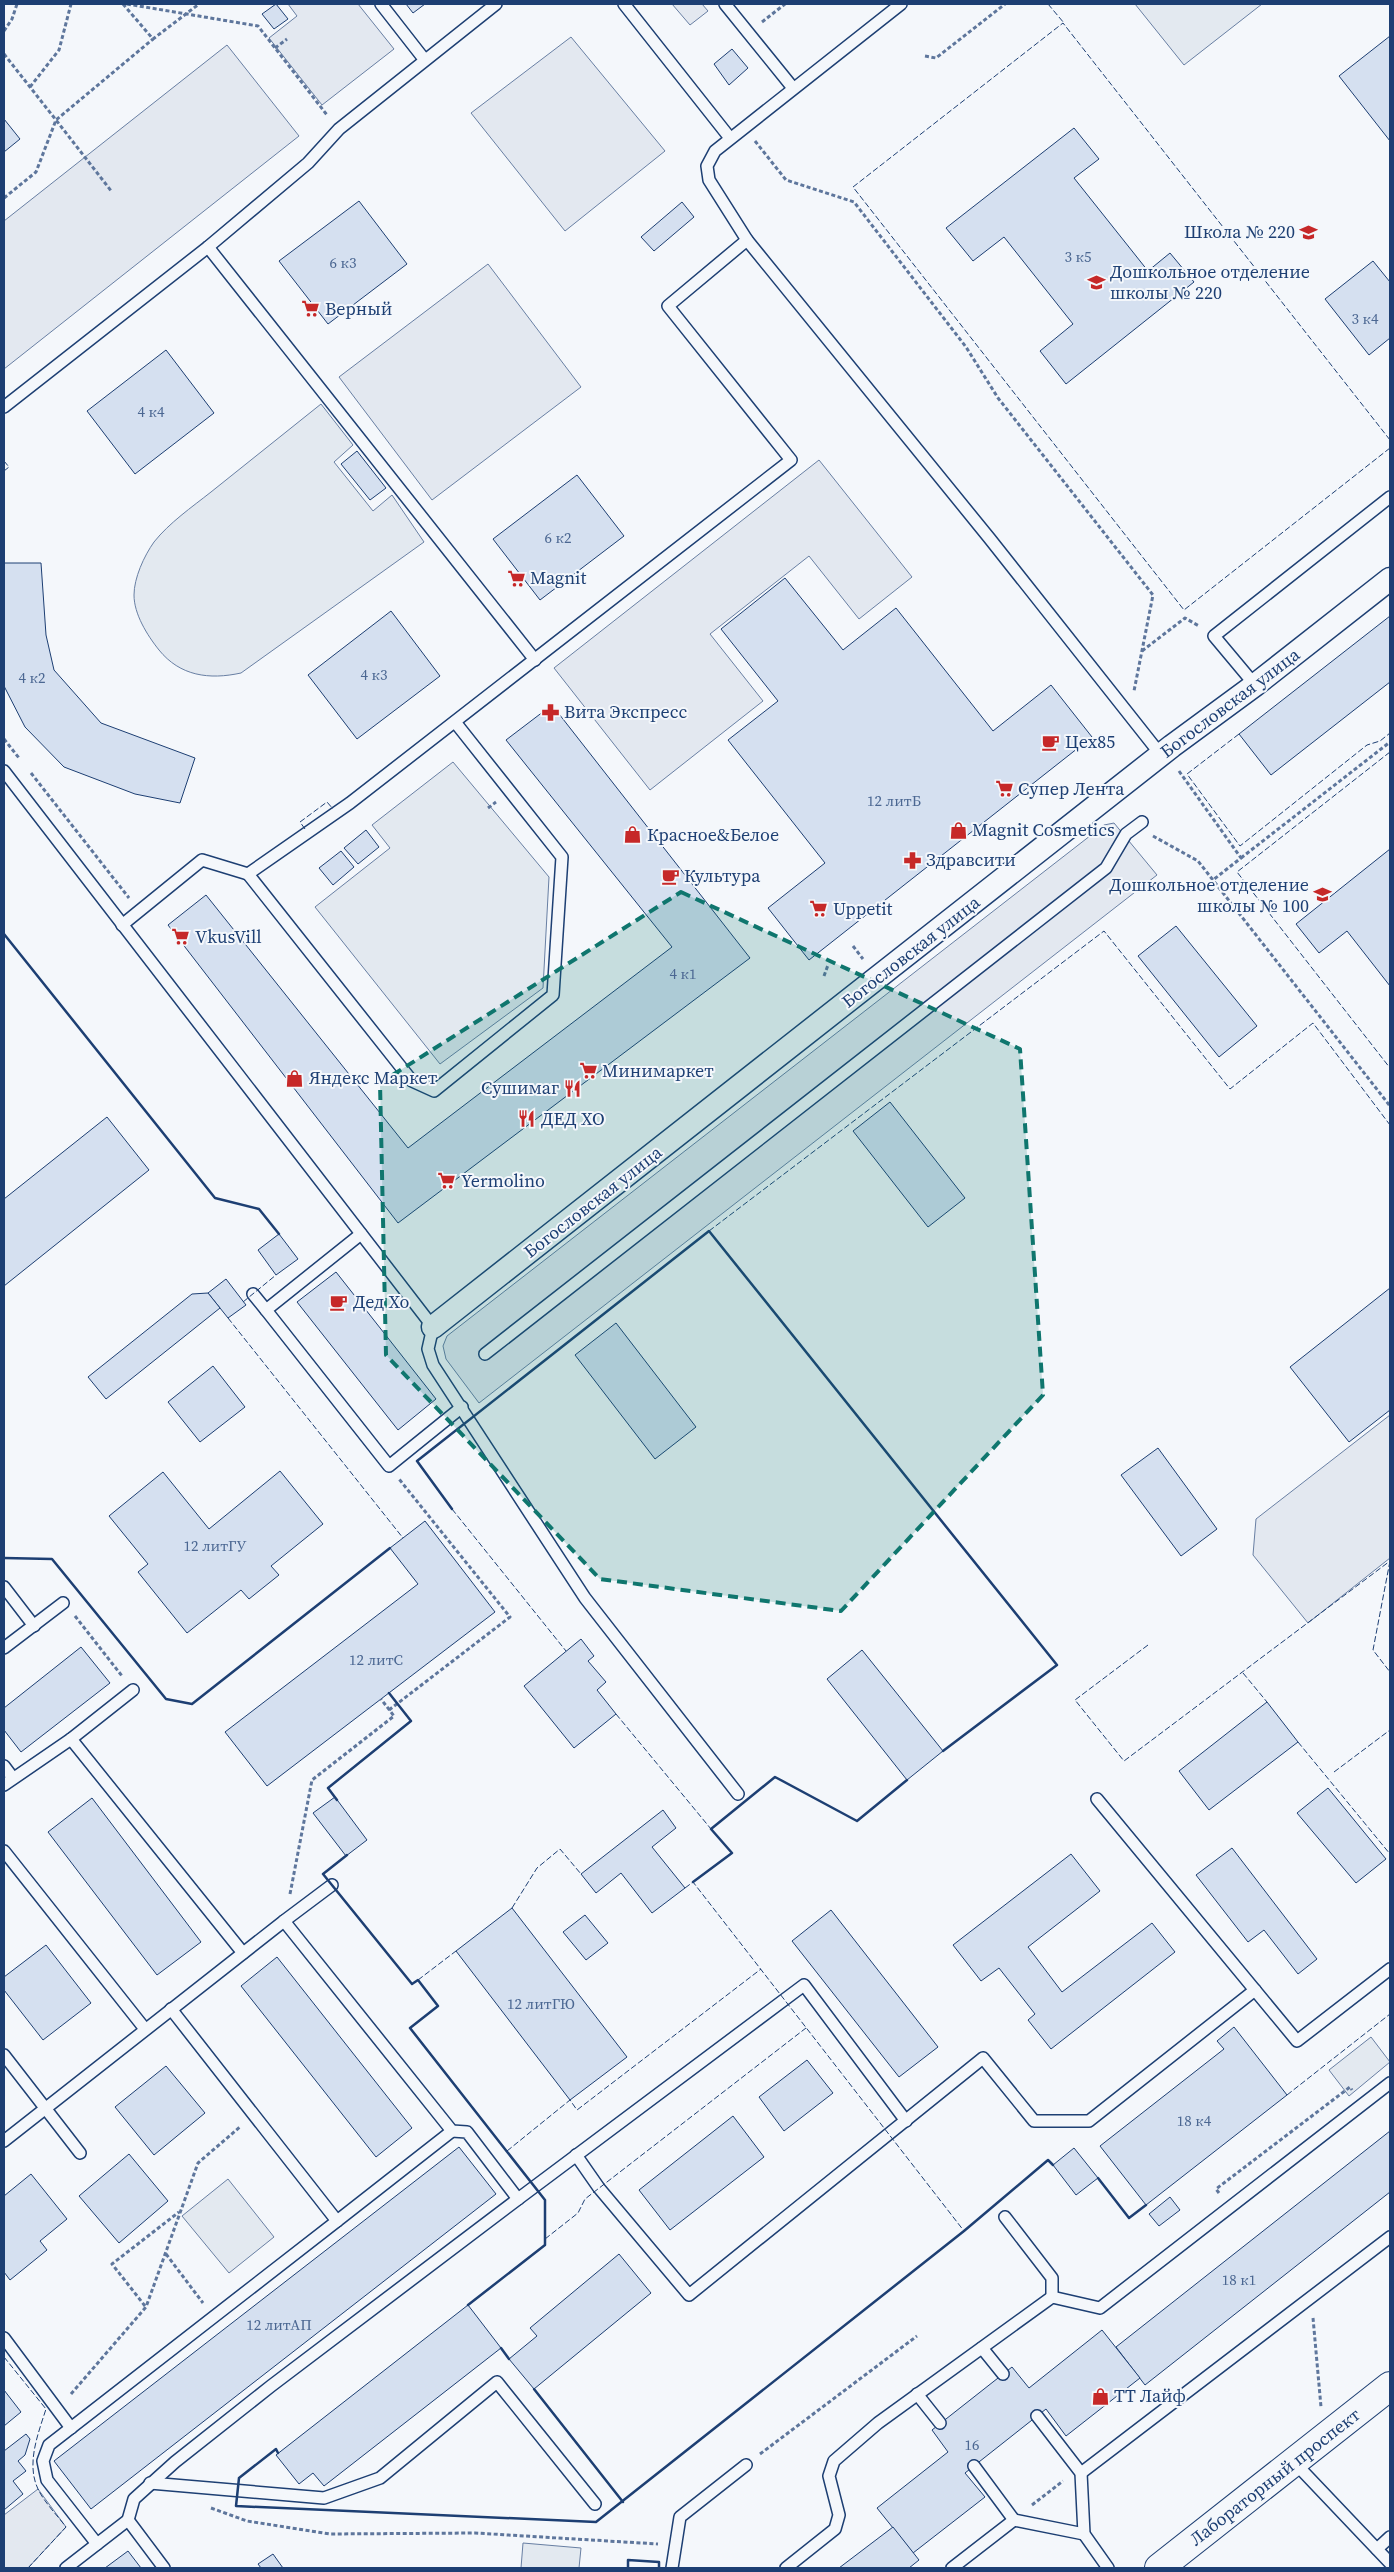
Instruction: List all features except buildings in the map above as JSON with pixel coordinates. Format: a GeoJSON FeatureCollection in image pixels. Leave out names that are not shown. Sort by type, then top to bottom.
{"type":"FeatureCollection","features":[{"type":"Feature","properties":{"kind":"street","name":"Богословская улица"},"geometry":{"type":"LineString","coordinates":[[433,1327],[1168,759],[1255,685],[1390,579]]}},
{"type":"Feature","properties":{"kind":"street","name":"Лабораторный проспект"},"geometry":{"type":"LineString","coordinates":[[1159,2568],[1390,2386]]}},
{"type":"Feature","properties":{"kind":"lane"},"geometry":{"type":"LineString","coordinates":[[381,4],[424,59]]}},
{"type":"Feature","properties":{"kind":"lane"},"geometry":{"type":"LineString","coordinates":[[4,407],[208,247],[308,162],[338,129],[424,59],[496,4]]}},
{"type":"Feature","properties":{"kind":"lane"},"geometry":{"type":"LineString","coordinates":[[624,4],[730,138]]}},
{"type":"Feature","properties":{"kind":"lane"},"geometry":{"type":"LineString","coordinates":[[724,4],[792,88]]}},
{"type":"Feature","properties":{"kind":"lane"},"geometry":{"type":"LineString","coordinates":[[901,4],[792,88],[715,151],[707,166],[709,180],[746,240],[1168,759]]}},
{"type":"Feature","properties":{"kind":"lane"},"geometry":{"type":"LineString","coordinates":[[248,874],[350,803],[791,460],[668,306],[746,240]]}},
{"type":"Feature","properties":{"kind":"lane"},"geometry":{"type":"LineString","coordinates":[[208,247],[534,660]]}},
{"type":"Feature","properties":{"kind":"lane"},"geometry":{"type":"LineString","coordinates":[[1255,685],[1214,636],[1390,497]]}},
{"type":"Feature","properties":{"kind":"lane"},"geometry":{"type":"LineString","coordinates":[[122,925],[202,860],[248,874],[412,1081],[434,1091],[553,995],[562,857],[455,722]]}},
{"type":"Feature","properties":{"kind":"lane"},"geometry":{"type":"LineString","coordinates":[[4,771],[433,1327],[428,1349],[433,1365],[585,1598],[738,1794]]}},
{"type":"Feature","properties":{"kind":"lane"},"geometry":{"type":"LineString","coordinates":[[485,1354],[1106,868],[1126,834],[1142,822]]}},
{"type":"Feature","properties":{"kind":"lane"},"geometry":{"type":"LineString","coordinates":[[266,1310],[362,1234]]}},
{"type":"Feature","properties":{"kind":"lane"},"geometry":{"type":"LineString","coordinates":[[253,1294],[388,1466],[462,1407]]}},
{"type":"Feature","properties":{"kind":"lane"},"geometry":{"type":"LineString","coordinates":[[4,1587],[34,1626]]}},
{"type":"Feature","properties":{"kind":"lane"},"geometry":{"type":"LineString","coordinates":[[4,1648],[63,1603]]}},
{"type":"Feature","properties":{"kind":"lane"},"geometry":{"type":"LineString","coordinates":[[4,1766],[8,1781],[71,1739],[133,1690]]}},
{"type":"Feature","properties":{"kind":"lane"},"geometry":{"type":"LineString","coordinates":[[71,1739],[243,1953]]}},
{"type":"Feature","properties":{"kind":"lane"},"geometry":{"type":"LineString","coordinates":[[1097,1799],[1297,2041],[1390,1969]]}},
{"type":"Feature","properties":{"kind":"lane"},"geometry":{"type":"LineString","coordinates":[[4,1851],[145,2029]]}},
{"type":"Feature","properties":{"kind":"lane"},"geometry":{"type":"LineString","coordinates":[[4,2141],[145,2029],[332,1885]]}},
{"type":"Feature","properties":{"kind":"lane"},"geometry":{"type":"LineString","coordinates":[[284,1921],[452,2131]]}},
{"type":"Feature","properties":{"kind":"lane"},"geometry":{"type":"LineString","coordinates":[[66,2568],[128,2520],[134,2499],[150,2483],[271,2386],[804,1985],[906,2121]]}},
{"type":"Feature","properties":{"kind":"lane"},"geometry":{"type":"LineString","coordinates":[[576,2155],[599,2188],[689,2295],[983,2058],[1034,2121],[1089,2121],[1255,1990]]}},
{"type":"Feature","properties":{"kind":"lane"},"geometry":{"type":"LineString","coordinates":[[172,2009],[337,2221]]}},
{"type":"Feature","properties":{"kind":"lane"},"geometry":{"type":"LineString","coordinates":[[4,2054],[80,2153]]}},
{"type":"Feature","properties":{"kind":"lane"},"geometry":{"type":"LineString","coordinates":[[1052,2296],[1100,2308],[1390,2082]]}},
{"type":"Feature","properties":{"kind":"lane"},"geometry":{"type":"LineString","coordinates":[[97,2544],[47,2480],[43,2461],[49,2445],[452,2131],[467,2132],[518,2199]]}},
{"type":"Feature","properties":{"kind":"lane"},"geometry":{"type":"LineString","coordinates":[[1005,2217],[1052,2278],[1052,2296]]}},
{"type":"Feature","properties":{"kind":"lane"},"geometry":{"type":"LineString","coordinates":[[1081,2473],[1390,2238]]}},
{"type":"Feature","properties":{"kind":"lane"},"geometry":{"type":"LineString","coordinates":[[786,2568],[835,2530],[839,2515],[829,2476],[834,2461],[878,2423],[1052,2296]]}},
{"type":"Feature","properties":{"kind":"lane"},"geometry":{"type":"LineString","coordinates":[[4,2338],[71,2428]]}},
{"type":"Feature","properties":{"kind":"lane"},"geometry":{"type":"LineString","coordinates":[[982,2348],[1003,2374]]}},
{"type":"Feature","properties":{"kind":"lane"},"geometry":{"type":"LineString","coordinates":[[150,2483],[324,2498],[380,2478],[497,2382],[595,2504]]}},
{"type":"Feature","properties":{"kind":"lane"},"geometry":{"type":"LineString","coordinates":[[917,2394],[940,2424]]}},
{"type":"Feature","properties":{"kind":"lane"},"geometry":{"type":"LineString","coordinates":[[1037,2416],[1081,2473],[1084,2534],[1108,2568]]}},
{"type":"Feature","properties":{"kind":"lane"},"geometry":{"type":"LineString","coordinates":[[1294,2462],[1390,2563]]}},
{"type":"Feature","properties":{"kind":"lane"},"geometry":{"type":"LineString","coordinates":[[672,2568],[680,2517],[746,2465]]}},
{"type":"Feature","properties":{"kind":"lane"},"geometry":{"type":"LineString","coordinates":[[974,2466],[1014,2520],[1084,2534]]}},
{"type":"Feature","properties":{"kind":"lane"},"geometry":{"type":"LineString","coordinates":[[128,2520],[164,2568]]}},
{"type":"Feature","properties":{"kind":"lane"},"geometry":{"type":"LineString","coordinates":[[952,2568],[1014,2520]]}},
{"type":"Feature","properties":{"kind":"lane"},"geometry":{"type":"LineString","coordinates":[[1377,2549],[1390,2537]]}},
{"type":"Feature","properties":{"kind":"path"},"geometry":{"type":"LineString","coordinates":[[4,31],[12,19],[17,4]]}},
{"type":"Feature","properties":{"kind":"path"},"geometry":{"type":"LineString","coordinates":[[30,87],[59,50],[71,4]]}},
{"type":"Feature","properties":{"kind":"path"},"geometry":{"type":"LineString","coordinates":[[124,4],[153,39]]}},
{"type":"Feature","properties":{"kind":"path"},"geometry":{"type":"LineString","coordinates":[[128,4],[258,26],[338,129]]}},
{"type":"Feature","properties":{"kind":"path"},"geometry":{"type":"LineString","coordinates":[[4,198],[36,172],[56,120],[153,39],[199,4]]}},
{"type":"Feature","properties":{"kind":"path"},"geometry":{"type":"LineString","coordinates":[[748,33],[785,4]]}},
{"type":"Feature","properties":{"kind":"path"},"geometry":{"type":"LineString","coordinates":[[924,56],[936,58],[1005,4]]}},
{"type":"Feature","properties":{"kind":"path"},"geometry":{"type":"LineString","coordinates":[[275,48],[287,39]]}},
{"type":"Feature","properties":{"kind":"path"},"geometry":{"type":"LineString","coordinates":[[4,54],[112,192]]}},
{"type":"Feature","properties":{"kind":"path"},"geometry":{"type":"LineString","coordinates":[[744,127],[786,180],[854,202],[966,346],[998,398],[1153,595],[1133,691],[1139,698]]}},
{"type":"Feature","properties":{"kind":"path"},"geometry":{"type":"LineString","coordinates":[[1141,651],[1185,618],[1214,636]]}},
{"type":"Feature","properties":{"kind":"path"},"geometry":{"type":"LineString","coordinates":[[4,739],[22,762]]}},
{"type":"Feature","properties":{"kind":"path"},"geometry":{"type":"LineString","coordinates":[[1213,880],[1390,742]]}},
{"type":"Feature","properties":{"kind":"path"},"geometry":{"type":"LineString","coordinates":[[1168,759],[1241,858]]}},
{"type":"Feature","properties":{"kind":"path"},"geometry":{"type":"LineString","coordinates":[[29,770],[129,899]]}},
{"type":"Feature","properties":{"kind":"path"},"geometry":{"type":"LineString","coordinates":[[1142,822],[1155,838],[1198,861],[1390,1106]]}},
{"type":"Feature","properties":{"kind":"path"},"geometry":{"type":"LineString","coordinates":[[824,976],[828,965]]}},
{"type":"Feature","properties":{"kind":"path"},"geometry":{"type":"LineString","coordinates":[[388,1466],[510,1617],[389,1710]]}},
{"type":"Feature","properties":{"kind":"path"},"geometry":{"type":"LineString","coordinates":[[63,1603],[133,1690]]}},
{"type":"Feature","properties":{"kind":"path"},"geometry":{"type":"LineString","coordinates":[[284,1921],[312,1780],[394,1716],[381,1699]]}},
{"type":"Feature","properties":{"kind":"path"},"geometry":{"type":"LineString","coordinates":[[71,2394],[146,2307],[198,2163],[254,2114]]}},
{"type":"Feature","properties":{"kind":"path"},"geometry":{"type":"LineString","coordinates":[[146,2307],[112,2264],[180,2211]]}},
{"type":"Feature","properties":{"kind":"path"},"geometry":{"type":"LineString","coordinates":[[165,2254],[215,2317]]}},
{"type":"Feature","properties":{"kind":"path"},"geometry":{"type":"LineString","coordinates":[[1312,2297],[1322,2417]]}},
{"type":"Feature","properties":{"kind":"path"},"geometry":{"type":"LineString","coordinates":[[746,2465],[917,2336]]}},
{"type":"Feature","properties":{"kind":"path"},"geometry":{"type":"LineString","coordinates":[[1014,2520],[1068,2477],[1081,2473]]}},
{"type":"Feature","properties":{"kind":"path"},"geometry":{"type":"LineString","coordinates":[[189,2487],[207,2506],[247,2522],[330,2534],[475,2533],[675,2545]]}},
{"type":"Feature","properties":{"kind":"highlighted area"},"geometry":{"type":"Polygon","coordinates":[[[681,892],[1020,1049],[1043,1395],[841,1611],[600,1579],[386,1355],[380,1083],[681,892]]]}},
{"type":"Feature","properties":{"kind":"shaded area"},"geometry":{"type":"Polygon","coordinates":[[[288,4],[358,4],[394,49],[322,105],[269,38],[297,16],[288,4]]]}},
{"type":"Feature","properties":{"kind":"shaded area"},"geometry":{"type":"Polygon","coordinates":[[[672,4],[702,4],[708,11],[690,25],[672,4]]]}},
{"type":"Feature","properties":{"kind":"shaded area"},"geometry":{"type":"Polygon","coordinates":[[[1135,4],[1262,4],[1184,65],[1135,4]]]}},
{"type":"Feature","properties":{"kind":"shaded area"},"geometry":{"type":"Polygon","coordinates":[[[571,37],[665,151],[565,231],[471,113],[571,37]]]}},
{"type":"Feature","properties":{"kind":"shaded area"},"geometry":{"type":"Polygon","coordinates":[[[227,45],[299,136],[4,369],[4,221],[227,45]]]}},
{"type":"Feature","properties":{"kind":"shaded area"},"geometry":{"type":"Polygon","coordinates":[[[488,264],[581,387],[432,500],[339,377],[488,264]]]}},
{"type":"Feature","properties":{"kind":"shaded area"},"geometry":{"type":"Polygon","coordinates":[[[321,404],[353,445],[334,462],[373,511],[392,495],[424,542],[241,673],[207,676],[186,671],[176,666],[154,644],[136,610],[134,588],[140,567],[147,554],[154,542],[174,522],[321,404]]]}},
{"type":"Feature","properties":{"kind":"shaded area"},"geometry":{"type":"Polygon","coordinates":[[[819,460],[912,577],[859,619],[809,556],[710,634],[763,701],[650,790],[554,668],[819,460]]]}},
{"type":"Feature","properties":{"kind":"shaded area"},"geometry":{"type":"Polygon","coordinates":[[[453,762],[549,877],[543,988],[440,1064],[315,907],[390,848],[372,825],[453,762]]]}},
{"type":"Feature","properties":{"kind":"shaded area"},"geometry":{"type":"Polygon","coordinates":[[[1114,823],[1157,875],[479,1403],[446,1359],[443,1346],[447,1336],[1104,825],[1114,823]]]}},
{"type":"Feature","properties":{"kind":"shaded area"},"geometry":{"type":"Polygon","coordinates":[[[1390,1415],[1390,1558],[1308,1623],[1253,1555],[1256,1519],[1390,1415]]]}},
{"type":"Feature","properties":{"kind":"shaded area"},"geometry":{"type":"Polygon","coordinates":[[[1371,2037],[1390,2062],[1349,2096],[1329,2070],[1371,2037]]]}},
{"type":"Feature","properties":{"kind":"shaded area"},"geometry":{"type":"Polygon","coordinates":[[[228,2179],[274,2237],[229,2273],[182,2216],[228,2179]]]}},
{"type":"Feature","properties":{"kind":"shaded area"},"geometry":{"type":"Polygon","coordinates":[[[38,2489],[66,2527],[28,2568],[4,2568],[4,2515],[38,2489]]]}},
{"type":"Feature","properties":{"kind":"shaded area"},"geometry":{"type":"Polygon","coordinates":[[[523,2543],[581,2548],[579,2568],[521,2568],[523,2543]]]}},
{"type":"Feature","properties":{"kind":"fence"},"geometry":{"type":"LineString","coordinates":[[1048,4],[1064,23]]}},
{"type":"Feature","properties":{"kind":"fence"},"geometry":{"type":"LineString","coordinates":[[1390,440],[1063,23],[853,187],[1184,610],[1390,448]]}},
{"type":"Feature","properties":{"kind":"fence"},"geometry":{"type":"LineString","coordinates":[[4,461],[9,467],[4,471]]}},
{"type":"Feature","properties":{"kind":"fence"},"geometry":{"type":"LineString","coordinates":[[1239,734],[1187,774],[1240,846],[1367,745],[1380,741],[1390,733]]}},
{"type":"Feature","properties":{"kind":"fence"},"geometry":{"type":"LineString","coordinates":[[1390,752],[1237,872],[1390,1068]]}},
{"type":"Feature","properties":{"kind":"fence"},"geometry":{"type":"LineString","coordinates":[[305,829],[300,822],[327,802],[333,809]]}},
{"type":"Feature","properties":{"kind":"fence"},"geometry":{"type":"LineString","coordinates":[[709,1231],[1104,931],[1230,1089],[1313,1023],[1390,1125]]}},
{"type":"Feature","properties":{"kind":"fence"},"geometry":{"type":"LineString","coordinates":[[243,1302],[276,1275]]}},
{"type":"Feature","properties":{"kind":"fence"},"geometry":{"type":"LineString","coordinates":[[228,1318],[403,1538]]}},
{"type":"Feature","properties":{"kind":"fence"},"geometry":{"type":"LineString","coordinates":[[452,1509],[566,1651]]}},
{"type":"Feature","properties":{"kind":"fence"},"geometry":{"type":"LineString","coordinates":[[1390,1561],[1373,1650],[1390,1672]]}},
{"type":"Feature","properties":{"kind":"fence"},"geometry":{"type":"LineString","coordinates":[[1148,1645],[1075,1700],[1124,1761],[1390,1561]]}},
{"type":"Feature","properties":{"kind":"fence"},"geometry":{"type":"LineString","coordinates":[[1243,1673],[1267,1702]]}},
{"type":"Feature","properties":{"kind":"fence"},"geometry":{"type":"LineString","coordinates":[[616,1714],[711,1829]]}},
{"type":"Feature","properties":{"kind":"fence"},"geometry":{"type":"LineString","coordinates":[[1334,1772],[1390,1730]]}},
{"type":"Feature","properties":{"kind":"fence"},"geometry":{"type":"LineString","coordinates":[[1298,1742],[1390,1854]]}},
{"type":"Feature","properties":{"kind":"fence"},"geometry":{"type":"LineString","coordinates":[[512,1908],[537,1868],[560,1849],[581,1874]]}},
{"type":"Feature","properties":{"kind":"fence"},"geometry":{"type":"LineString","coordinates":[[685,1888],[693,1882],[964,2231]]}},
{"type":"Feature","properties":{"kind":"fence"},"geometry":{"type":"LineString","coordinates":[[418,1980],[456,1951]]}},
{"type":"Feature","properties":{"kind":"fence"},"geometry":{"type":"LineString","coordinates":[[507,2151],[570,2100],[577,2110],[761,1969]]}},
{"type":"Feature","properties":{"kind":"fence"},"geometry":{"type":"LineString","coordinates":[[1287,2095],[1390,2014]]}},
{"type":"Feature","properties":{"kind":"fence"},"geometry":{"type":"LineString","coordinates":[[545,2239],[578,2213],[585,2199],[806,2028]]}},
{"type":"Feature","properties":{"kind":"fence"},"geometry":{"type":"LineString","coordinates":[[4,2357],[46,2409],[34,2449],[33,2469],[38,2489],[66,2527],[28,2568]]}},
{"type":"Feature","properties":{"kind":"wall"},"geometry":{"type":"LineString","coordinates":[[4,934],[215,1198],[259,1209],[279,1234]]}},
{"type":"Feature","properties":{"kind":"wall"},"geometry":{"type":"LineString","coordinates":[[452,1509],[417,1461],[709,1231],[1057,1665],[943,1751]]}},
{"type":"Feature","properties":{"kind":"wall"},"geometry":{"type":"LineString","coordinates":[[4,1558],[52,1559],[166,1699],[192,1704],[390,1548]]}},
{"type":"Feature","properties":{"kind":"wall"},"geometry":{"type":"LineString","coordinates":[[337,1800],[328,1788],[411,1721],[389,1693]]}},
{"type":"Feature","properties":{"kind":"wall"},"geometry":{"type":"LineString","coordinates":[[693,1882],[732,1853],[711,1829],[775,1777],[857,1821],[907,1780]]}},
{"type":"Feature","properties":{"kind":"wall"},"geometry":{"type":"LineString","coordinates":[[347,1855],[323,1874],[412,1984],[418,1980],[438,2006],[410,2028],[545,2200],[545,2245],[468,2305]]}},
{"type":"Feature","properties":{"kind":"wall"},"geometry":{"type":"LineString","coordinates":[[278,2453],[276,2449],[239,2478],[236,2506],[596,2522],[964,2231],[1048,2160],[1053,2165]]}},
{"type":"Feature","properties":{"kind":"wall"},"geometry":{"type":"LineString","coordinates":[[1098,2178],[1129,2218],[1146,2205]]}},
{"type":"Feature","properties":{"kind":"wall"},"geometry":{"type":"LineString","coordinates":[[501,2348],[509,2359]]}},
{"type":"Feature","properties":{"kind":"wall"},"geometry":{"type":"LineString","coordinates":[[534,2389],[623,2502]]}},
{"type":"Feature","properties":{"kind":"wall"},"geometry":{"type":"LineString","coordinates":[[628,2568],[628,2560],[659,2562],[659,2568]]}},
{"type":"Feature","properties":{"kind":"place","name":"Школа № 220"},"geometry":{"type":"Point","coordinates":[1309,232]}},
{"type":"Feature","properties":{"kind":"place","name":"Дошкольное отделение школы № 220"},"geometry":{"type":"Point","coordinates":[1096,282]}},
{"type":"Feature","properties":{"kind":"place","name":"Верный"},"geometry":{"type":"Point","coordinates":[311,309]}},
{"type":"Feature","properties":{"kind":"place","name":"Magnit"},"geometry":{"type":"Point","coordinates":[516,578]}},
{"type":"Feature","properties":{"kind":"place","name":"Вита Экспресс"},"geometry":{"type":"Point","coordinates":[550,712]}},
{"type":"Feature","properties":{"kind":"place","name":"Цех85"},"geometry":{"type":"Point","coordinates":[1051,742]}},
{"type":"Feature","properties":{"kind":"place","name":"Супер Лента"},"geometry":{"type":"Point","coordinates":[1004,789]}},
{"type":"Feature","properties":{"kind":"place","name":"Magnit Cosmetics"},"geometry":{"type":"Point","coordinates":[958,830]}},
{"type":"Feature","properties":{"kind":"place","name":"Красное&Белое"},"geometry":{"type":"Point","coordinates":[633,835]}},
{"type":"Feature","properties":{"kind":"place","name":"Здравсити"},"geometry":{"type":"Point","coordinates":[912,860]}},
{"type":"Feature","properties":{"kind":"place","name":"Культура"},"geometry":{"type":"Point","coordinates":[670,876]}},
{"type":"Feature","properties":{"kind":"place","name":"Дошкольное отделение школы № 100"},"geometry":{"type":"Point","coordinates":[1323,895]}},
{"type":"Feature","properties":{"kind":"place","name":"Uppetit"},"geometry":{"type":"Point","coordinates":[819,909]}},
{"type":"Feature","properties":{"kind":"place","name":"VkusVill"},"geometry":{"type":"Point","coordinates":[181,937]}},
{"type":"Feature","properties":{"kind":"place","name":"Минимаркет"},"geometry":{"type":"Point","coordinates":[588,1071]}},
{"type":"Feature","properties":{"kind":"place","name":"Яндекс Маркет"},"geometry":{"type":"Point","coordinates":[295,1078]}},
{"type":"Feature","properties":{"kind":"place","name":"Сушимаг"},"geometry":{"type":"Point","coordinates":[573,1088]}},
{"type":"Feature","properties":{"kind":"place","name":"ДЕД ХО"},"geometry":{"type":"Point","coordinates":[527,1119]}},
{"type":"Feature","properties":{"kind":"place","name":"Yermolino"},"geometry":{"type":"Point","coordinates":[447,1181]}},
{"type":"Feature","properties":{"kind":"place","name":"Дед Хо"},"geometry":{"type":"Point","coordinates":[339,1302]}},
{"type":"Feature","properties":{"kind":"place","name":"ТТ Лайф"},"geometry":{"type":"Point","coordinates":[1100,2396]}}]}
